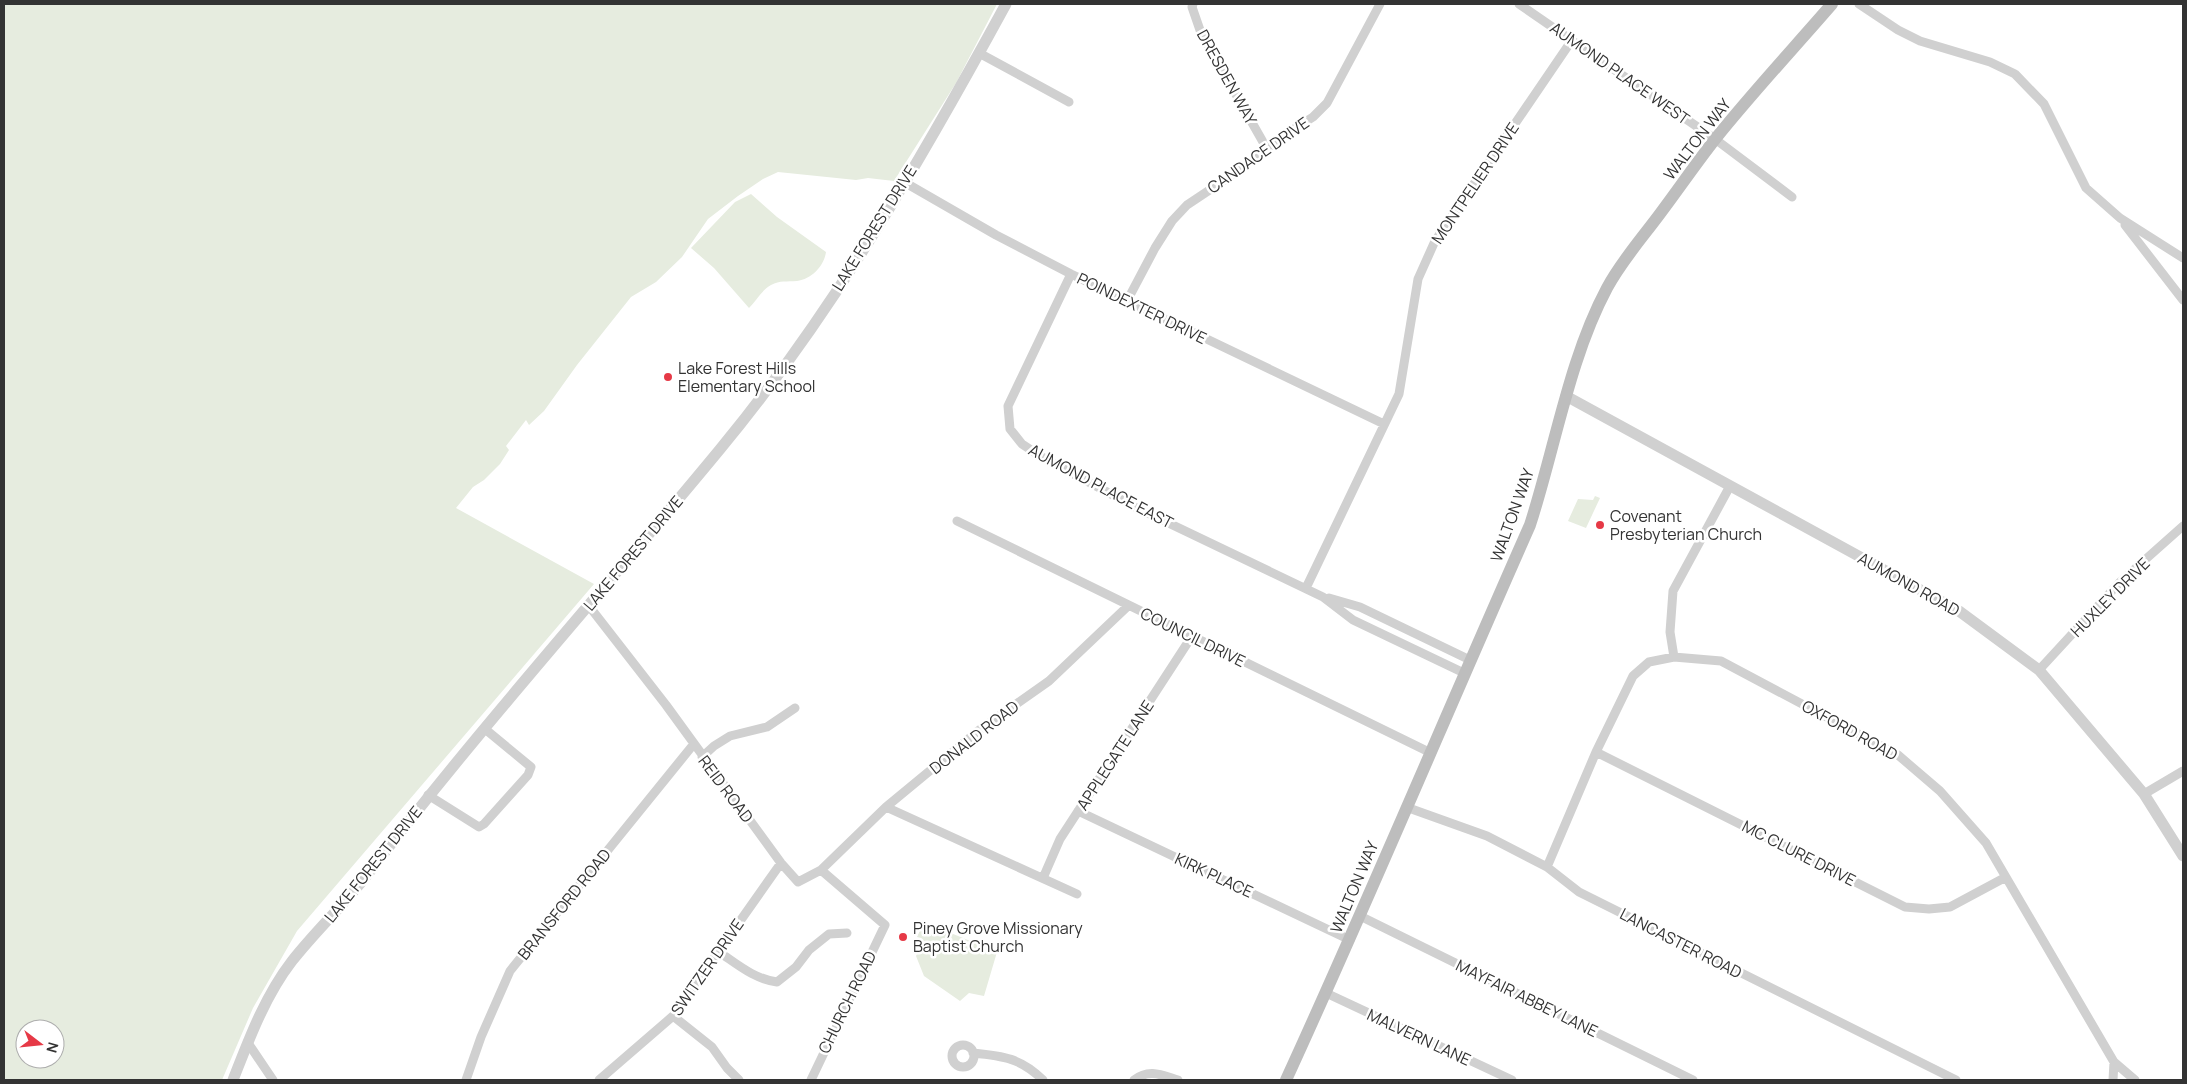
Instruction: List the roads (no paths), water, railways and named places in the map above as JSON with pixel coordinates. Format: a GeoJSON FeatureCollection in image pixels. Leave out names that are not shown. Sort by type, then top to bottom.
{"type":"FeatureCollection","features":[{"type":"Feature","properties":{"kind":"main road","name":"WALTON WAY"},"geometry":{"type":"LineString","coordinates":[[1286,1080],[1350,940],[1429,752],[1530,525],[1566,396],[1589,329],[1606,288],[1630,251],[1654,222],[1715,139],[1832,4]]}},
{"type":"Feature","properties":{"kind":"street","name":"LAKE FOREST DRIVE"},"geometry":{"type":"LineString","coordinates":[[233,1080],[262,1008],[291,962],[353,894],[428,796],[589,606],[761,398],[828,303],[904,182],[1006,4]]}},
{"type":"Feature","properties":{"kind":"street","name":"DRESDEN WAY"},"geometry":{"type":"LineString","coordinates":[[1193,4],[1192,7],[1201,33],[1267,149]]}},
{"type":"Feature","properties":{"kind":"street","name":"CANDACE DRIVE"},"geometry":{"type":"LineString","coordinates":[[1127,301],[1155,248],[1172,221],[1187,205],[1286,134],[1313,117],[1327,103],[1380,4]]}},
{"type":"Feature","properties":{"kind":"street","name":"AUMOND PLACE WEST"},"geometry":{"type":"LineString","coordinates":[[1520,4],[1715,139],[1792,197]]}},
{"type":"Feature","properties":{"kind":"street"},"geometry":{"type":"LineString","coordinates":[[1859,4],[1898,30],[1920,41],[1990,62],[2015,74],[2044,104],[2086,188],[2120,218],[2183,258]]}},
{"type":"Feature","properties":{"kind":"street","name":"MONTPELIER DRIVE"},"geometry":{"type":"LineString","coordinates":[[1306,588],[1399,394],[1418,279],[1435,241],[1572,40]]}},
{"type":"Feature","properties":{"kind":"street"},"geometry":{"type":"LineString","coordinates":[[979,53],[1069,102]]}},
{"type":"Feature","properties":{"kind":"street","name":"POINDEXTER DRIVE"},"geometry":{"type":"LineString","coordinates":[[904,182],[996,235],[1071,274],[1384,424]]}},
{"type":"Feature","properties":{"kind":"street"},"geometry":{"type":"LineString","coordinates":[[2120,218],[2183,300]]}},
{"type":"Feature","properties":{"kind":"street","name":"AUMOND PLACE EAST"},"geometry":{"type":"LineString","coordinates":[[1071,274],[1008,406],[1010,429],[1022,444],[1070,473],[1324,597],[1354,620],[1464,674]]}},
{"type":"Feature","properties":{"kind":"street","name":"AUMOND ROAD"},"geometry":{"type":"LineString","coordinates":[[1566,396],[1959,611],[2039,670],[2144,794],[2183,856]]}},
{"type":"Feature","properties":{"kind":"street"},"geometry":{"type":"LineString","coordinates":[[1674,657],[1670,632],[1674,591],[1730,486]]}},
{"type":"Feature","properties":{"kind":"street","name":"COUNCIL DRIVE"},"geometry":{"type":"LineString","coordinates":[[956,521],[1429,752]]}},
{"type":"Feature","properties":{"kind":"street","name":"HUXLEY DRIVE"},"geometry":{"type":"LineString","coordinates":[[2039,670],[2120,582],[2183,526]]}},
{"type":"Feature","properties":{"kind":"street","name":"AUMOND PLACE EAST"},"geometry":{"type":"LineString","coordinates":[[1324,597],[1360,607],[1470,660]]}},
{"type":"Feature","properties":{"kind":"street","name":"REID ROAD"},"geometry":{"type":"LineString","coordinates":[[589,606],[655,691],[693,746],[781,863],[798,882],[821,870]]}},
{"type":"Feature","properties":{"kind":"street","name":"DONALD ROAD"},"geometry":{"type":"LineString","coordinates":[[821,870],[886,807],[978,731],[1049,681],[1128,606]]}},
{"type":"Feature","properties":{"kind":"street","name":"APPLEGATE LANE"},"geometry":{"type":"LineString","coordinates":[[1043,878],[1060,839],[1192,636]]}},
{"type":"Feature","properties":{"kind":"street","name":"OXFORD ROAD"},"geometry":{"type":"LineString","coordinates":[[1547,867],[1596,752],[1633,676],[1649,662],[1674,657],[1721,661],[1898,754],[1940,791],[1986,843],[2114,1062]]}},
{"type":"Feature","properties":{"kind":"street"},"geometry":{"type":"LineString","coordinates":[[702,758],[714,746],[730,736],[767,727],[795,708]]}},
{"type":"Feature","properties":{"kind":"street"},"geometry":{"type":"LineString","coordinates":[[428,796],[479,827],[484,824],[528,775],[531,767],[485,729]]}},
{"type":"Feature","properties":{"kind":"street","name":"BRANSFORD ROAD"},"geometry":{"type":"LineString","coordinates":[[466,1080],[481,1037],[510,971],[693,746]]}},
{"type":"Feature","properties":{"kind":"street","name":"MC CLURE DRIVE"},"geometry":{"type":"LineString","coordinates":[[1596,752],[1905,907],[1929,909],[1950,907],[2006,877]]}},
{"type":"Feature","properties":{"kind":"street"},"geometry":{"type":"LineString","coordinates":[[2144,794],[2183,771]]}},
{"type":"Feature","properties":{"kind":"street"},"geometry":{"type":"LineString","coordinates":[[886,807],[1077,894]]}},
{"type":"Feature","properties":{"kind":"street","name":"LANCASTER ROAD"},"geometry":{"type":"LineString","coordinates":[[1406,807],[1487,836],[1547,867],[1579,892],[1956,1080]]}},
{"type":"Feature","properties":{"kind":"street","name":"KIRK PLACE"},"geometry":{"type":"LineString","coordinates":[[1078,811],[1350,940]]}},
{"type":"Feature","properties":{"kind":"street","name":"SWITZER DRIVE"},"geometry":{"type":"LineString","coordinates":[[600,1080],[674,1016],[781,863]]}},
{"type":"Feature","properties":{"kind":"street","name":"CHURCH ROAD"},"geometry":{"type":"LineString","coordinates":[[811,1080],[885,925],[821,870]]}},
{"type":"Feature","properties":{"kind":"street","name":"MAYFAIR ABBEY LANE"},"geometry":{"type":"LineString","coordinates":[[1360,916],[1693,1080]]}},
{"type":"Feature","properties":{"kind":"street"},"geometry":{"type":"LineString","coordinates":[[719,952],[755,976],[777,982],[796,967],[809,950],[829,934],[847,932]]}},
{"type":"Feature","properties":{"kind":"street","name":"MALVERN LANE"},"geometry":{"type":"LineString","coordinates":[[1326,994],[1512,1080]]}},
{"type":"Feature","properties":{"kind":"street"},"geometry":{"type":"LineString","coordinates":[[674,1016],[712,1047],[726,1068],[739,1080]]}},
{"type":"Feature","properties":{"kind":"street"},"geometry":{"type":"LineString","coordinates":[[248,1043],[273,1080]]}},
{"type":"Feature","properties":{"kind":"street"},"geometry":{"type":"LineString","coordinates":[[973,1054],[1005,1057],[1022,1063],[1043,1080]]}},
{"type":"Feature","properties":{"kind":"street"},"geometry":{"type":"LineString","coordinates":[[2113,1080],[2114,1062]]}},
{"type":"Feature","properties":{"kind":"street"},"geometry":{"type":"LineString","coordinates":[[2114,1062],[2135,1080]]}},
{"type":"Feature","properties":{"kind":"street"},"geometry":{"type":"LineString","coordinates":[[1134,1080],[1151,1072],[1178,1080]]}},
{"type":"Feature","properties":{"kind":"place","name":"Lake Forest Hills Elementary School"},"geometry":{"type":"Point","coordinates":[668,377]}},
{"type":"Feature","properties":{"kind":"place","name":"Covenant Presbyterian Church"},"geometry":{"type":"Point","coordinates":[1600,525]}},
{"type":"Feature","properties":{"kind":"place","name":"Piney Grove Missionary Baptist Church"},"geometry":{"type":"Point","coordinates":[903,937]}}]}
